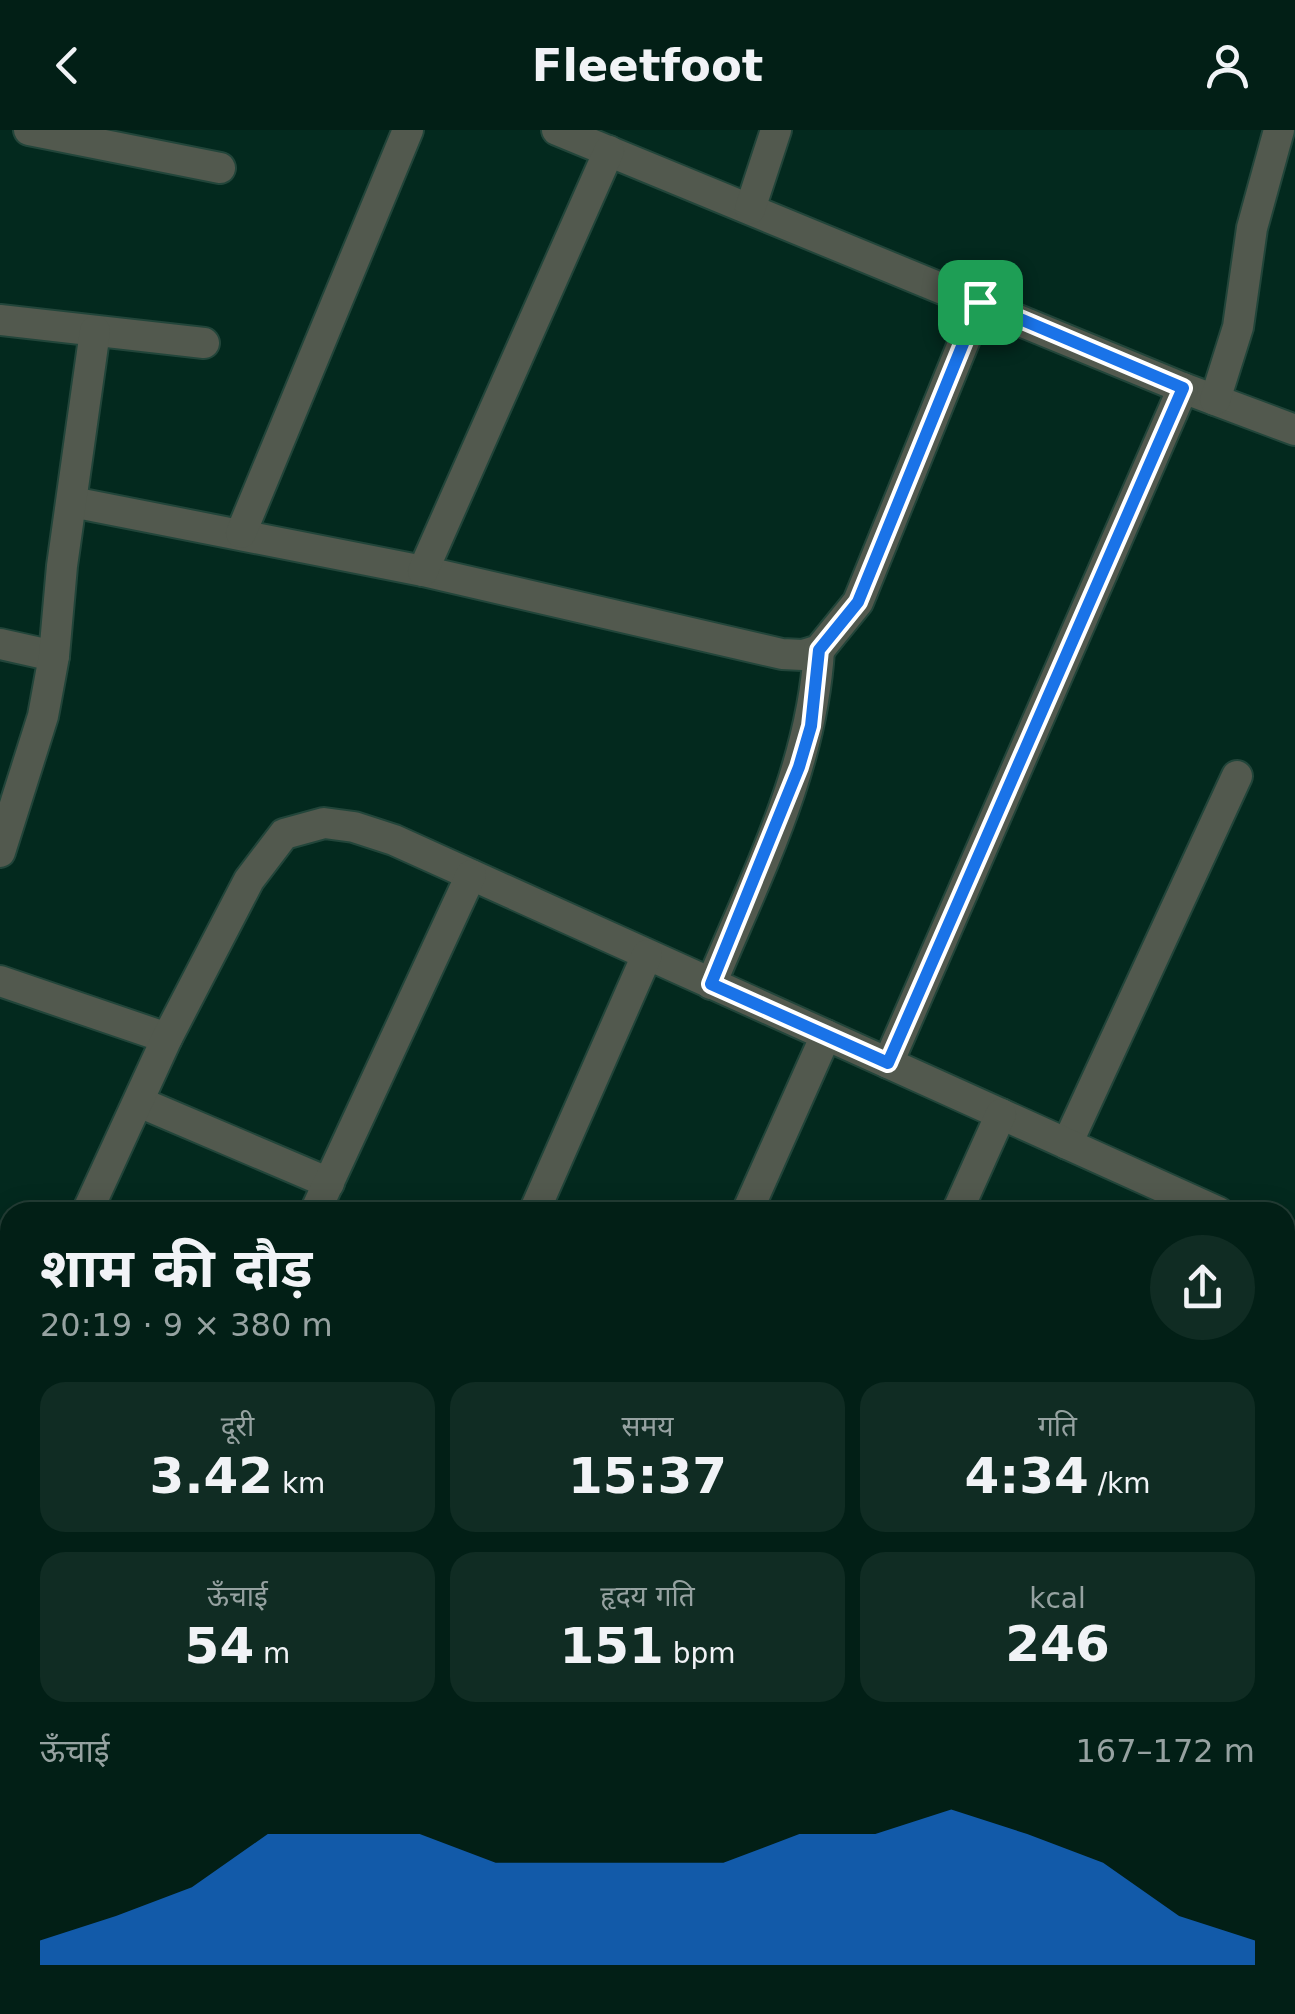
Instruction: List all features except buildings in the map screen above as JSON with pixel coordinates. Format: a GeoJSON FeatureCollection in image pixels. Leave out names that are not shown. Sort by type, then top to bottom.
{"type":"FeatureCollection","features":[{"type":"Feature","properties":{"kind":"street"},"geometry":{"type":"LineString","coordinates":[[30,130],[220,168]]}},
{"type":"Feature","properties":{"kind":"street"},"geometry":{"type":"LineString","coordinates":[[241,533],[408,130]]}},
{"type":"Feature","properties":{"kind":"street"},"geometry":{"type":"LineString","coordinates":[[557,130],[1183,388],[1295,430]]}},
{"type":"Feature","properties":{"kind":"street"},"geometry":{"type":"LineString","coordinates":[[750,209],[776,130]]}},
{"type":"Feature","properties":{"kind":"street"},"geometry":{"type":"LineString","coordinates":[[1215,400],[1238,328],[1252,228],[1279,130]]}},
{"type":"Feature","properties":{"kind":"street"},"geometry":{"type":"LineString","coordinates":[[423,572],[608,151]]}},
{"type":"Feature","properties":{"kind":"street"},"geometry":{"type":"LineString","coordinates":[[72,502],[241,533],[782,654],[804,655],[819,650],[858,602],[980,302]]}},
{"type":"Feature","properties":{"kind":"street"},"geometry":{"type":"LineString","coordinates":[[0,320],[204,344]]}},
{"type":"Feature","properties":{"kind":"street"},"geometry":{"type":"LineString","coordinates":[[0,852],[8,798],[43,716],[54,656],[95,331]]}},
{"type":"Feature","properties":{"kind":"street"},"geometry":{"type":"LineString","coordinates":[[888,1063],[1183,388]]}},
{"type":"Feature","properties":{"kind":"street"},"geometry":{"type":"LineString","coordinates":[[0,644],[54,656]]}},
{"type":"Feature","properties":{"kind":"street"},"geometry":{"type":"LineString","coordinates":[[711,984],[799,767],[811,726],[819,650]]}},
{"type":"Feature","properties":{"kind":"street"},"geometry":{"type":"LineString","coordinates":[[1067,1144],[1237,776]]}},
{"type":"Feature","properties":{"kind":"street"},"geometry":{"type":"LineString","coordinates":[[92,1202],[167,1038],[249,880],[284,834],[324,823],[354,827],[394,840],[1196,1202]]}},
{"type":"Feature","properties":{"kind":"street"},"geometry":{"type":"LineString","coordinates":[[320,1202],[471,875]]}},
{"type":"Feature","properties":{"kind":"street"},"geometry":{"type":"LineString","coordinates":[[538,1202],[647,956]]}},
{"type":"Feature","properties":{"kind":"street"},"geometry":{"type":"LineString","coordinates":[[0,981],[167,1038]]}},
{"type":"Feature","properties":{"kind":"street"},"geometry":{"type":"LineString","coordinates":[[752,1202],[826,1035]]}},
{"type":"Feature","properties":{"kind":"street"},"geometry":{"type":"LineString","coordinates":[[139,1102],[329,1183]]}},
{"type":"Feature","properties":{"kind":"street"},"geometry":{"type":"LineString","coordinates":[[962,1202],[1001,1114]]}},
{"type":"Feature","properties":{"kind":"route"},"geometry":{"type":"LineString","coordinates":[[980,302],[1183,388],[888,1063],[711,984],[799,767],[811,726],[819,650],[858,602],[980,302]]}}]}
